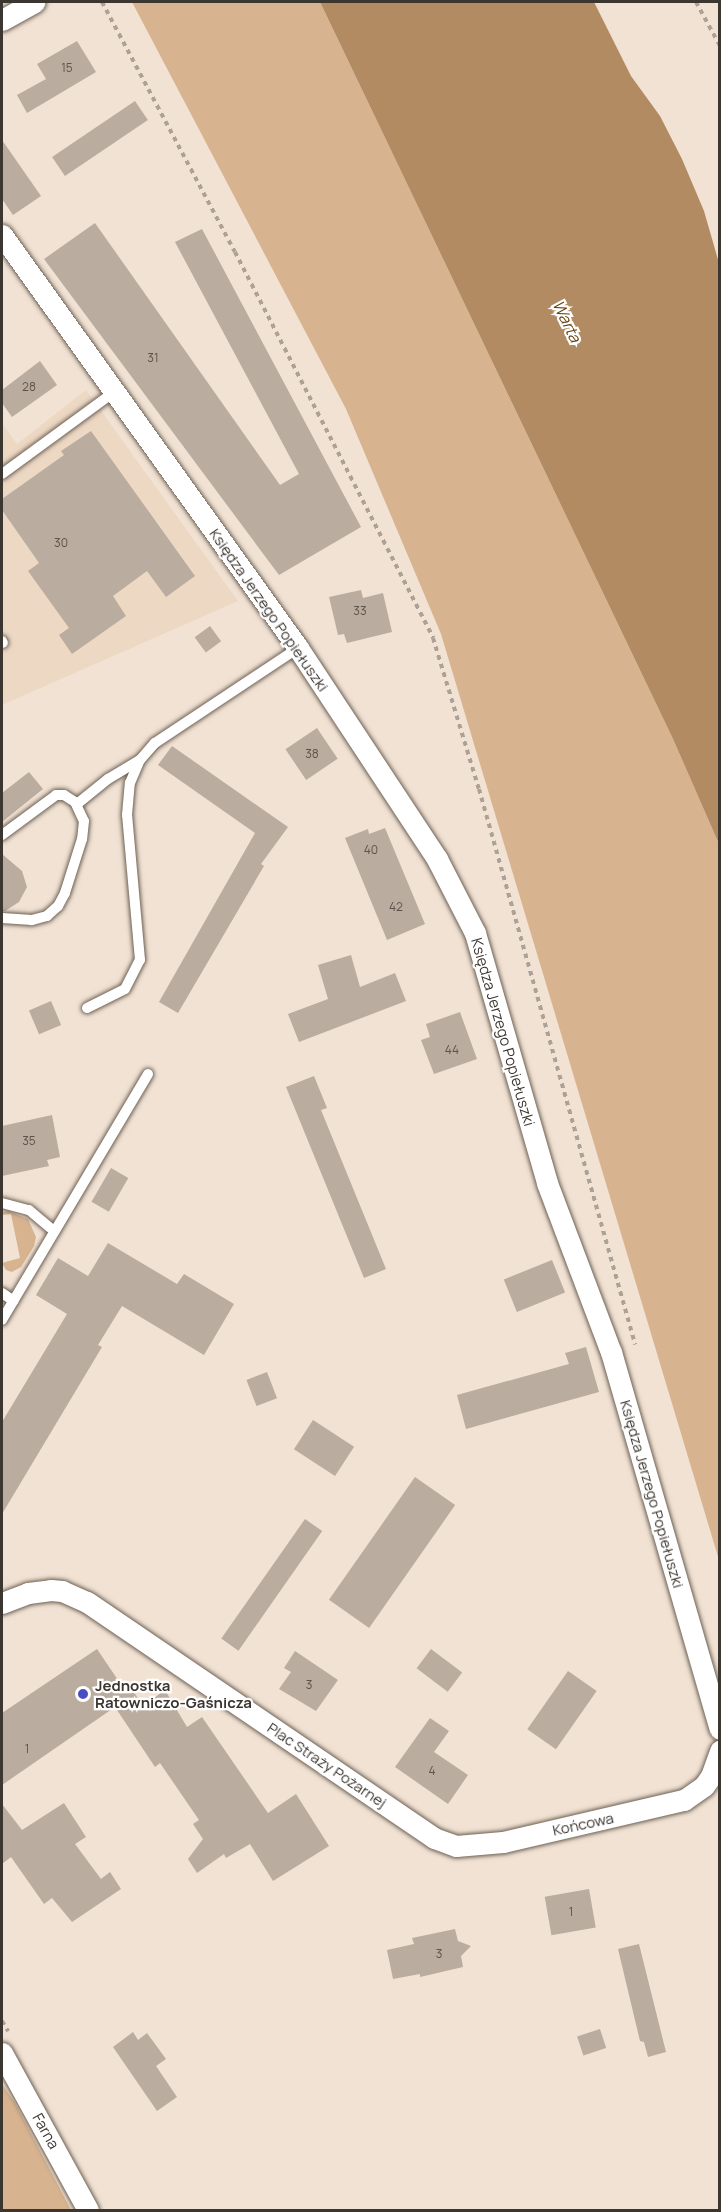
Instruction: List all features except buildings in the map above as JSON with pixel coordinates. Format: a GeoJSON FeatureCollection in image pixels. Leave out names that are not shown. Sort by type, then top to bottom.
{"type":"FeatureCollection","features":[{"type":"Feature","properties":{"kind":"street"},"geometry":{"type":"LineString","coordinates":[[2,20],[34,2]]}},
{"type":"Feature","properties":{"kind":"street","name":"Księdza Jerzego Popiełuszki"},"geometry":{"type":"LineString","coordinates":[[2,235],[298,648],[437,859],[476,933],[547,1183],[611,1352],[720,1729]]}},
{"type":"Feature","properties":{"kind":"street","name":"Plac Straży Pożarnej"},"geometry":{"type":"LineString","coordinates":[[2,1603],[28,1593],[51,1590],[62,1591],[87,1602],[434,1838],[444,1843],[468,1846]]}},
{"type":"Feature","properties":{"kind":"street","name":"Końcowa"},"geometry":{"type":"LineString","coordinates":[[468,1846],[503,1842],[671,1805],[695,1794],[711,1776],[720,1751]]}},
{"type":"Feature","properties":{"kind":"street","name":"Farna"},"geometry":{"type":"LineString","coordinates":[[2,2053],[88,2211]]}},
{"type":"Feature","properties":{"kind":"lane"},"geometry":{"type":"LineString","coordinates":[[2,474],[114,392]]}},
{"type":"Feature","properties":{"kind":"lane"},"geometry":{"type":"LineString","coordinates":[[77,804],[108,779],[140,760],[155,743],[298,648]]}},
{"type":"Feature","properties":{"kind":"lane"},"geometry":{"type":"LineString","coordinates":[[87,1008],[125,989],[140,960],[126,815],[130,783],[140,760]]}},
{"type":"Feature","properties":{"kind":"lane"},"geometry":{"type":"LineString","coordinates":[[2,835],[50,798],[64,795],[77,804],[85,829],[62,901],[53,911],[39,918],[23,920],[2,918]]}},
{"type":"Feature","properties":{"kind":"lane"},"geometry":{"type":"LineString","coordinates":[[2,1320],[148,1074]]}},
{"type":"Feature","properties":{"kind":"lane"},"geometry":{"type":"LineString","coordinates":[[2,1203],[29,1210],[54,1231]]}},
{"type":"Feature","properties":{"kind":"lane"},"geometry":{"type":"LineString","coordinates":[[2,1293],[14,1301]]}},
{"type":"Feature","properties":{"kind":"path"},"geometry":{"type":"LineString","coordinates":[[102,2],[246,272],[433,638],[486,812],[635,1346]]}},
{"type":"Feature","properties":{"kind":"path"},"geometry":{"type":"LineString","coordinates":[[696,2],[720,46]]}},
{"type":"Feature","properties":{"kind":"shaded area"},"geometry":{"type":"Polygon","coordinates":[[[132,2],[320,2],[673,739],[719,844],[719,1560],[441,634],[346,409],[132,2]]]}},
{"type":"Feature","properties":{"kind":"shaded area"},"geometry":{"type":"Polygon","coordinates":[[[86,390],[238,601],[2,705],[2,423],[17,444],[86,390]]]}},
{"type":"Feature","properties":{"kind":"shaded area"},"geometry":{"type":"Polygon","coordinates":[[[8,1211],[28,1219],[36,1237],[34,1246],[21,1267],[12,1272],[6,1270],[2,1263],[20,1258],[11,1214],[2,1215],[2,1212],[8,1211]]]}},
{"type":"Feature","properties":{"kind":"shaded area"},"geometry":{"type":"Polygon","coordinates":[[[2,2084],[15,2103],[71,2210],[2,2210],[2,2084]]]}},
{"type":"Feature","properties":{"kind":"water","name":"Warta"},"geometry":{"type":"Polygon","coordinates":[[[320,2],[594,2],[631,76],[660,116],[682,159],[704,211],[719,263],[719,844],[673,739],[320,2]]]}},
{"type":"Feature","properties":{"kind":"place","name":"Jednostka Ratowniczo-Gaśnicza"},"geometry":{"type":"Point","coordinates":[83,1694]}}]}
